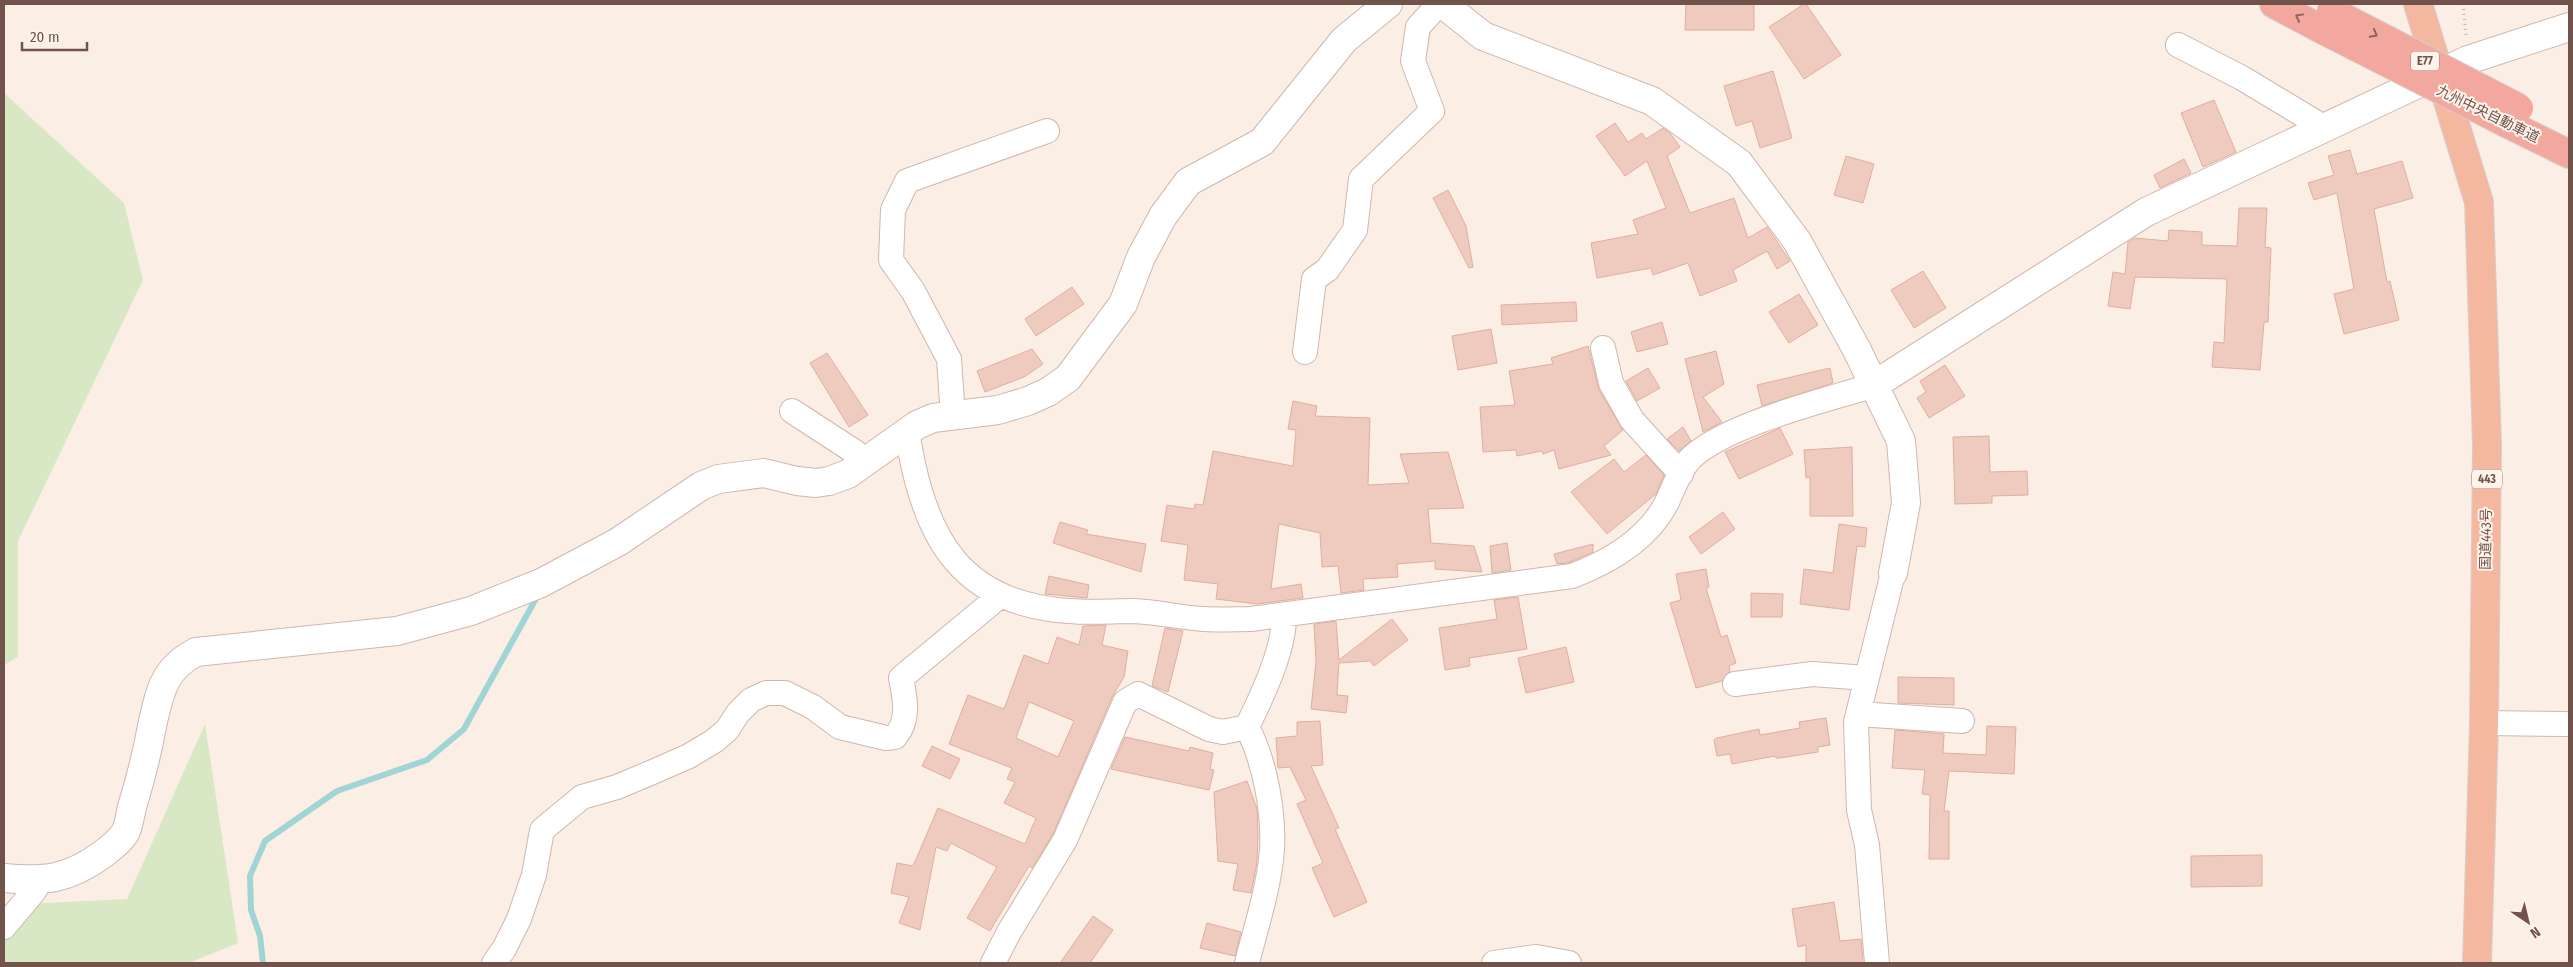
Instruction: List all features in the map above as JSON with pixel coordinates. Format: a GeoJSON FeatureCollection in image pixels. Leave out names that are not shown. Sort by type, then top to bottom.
{"type":"FeatureCollection","features":[{"type":"Feature","properties":{"kind":"highway","name":"九州中央自動車道"},"geometry":{"type":"LineString","coordinates":[[2274,4],[2324,15],[2512,115],[2569,154]]}},
{"type":"Feature","properties":{"kind":"highway","name":"国道443号"},"geometry":{"type":"LineString","coordinates":[[2418,4],[2479,202],[2487,445],[2484,723],[2477,963]]}},
{"type":"Feature","properties":{"kind":"highway","name":"九州中央自動車道"},"geometry":{"type":"LineString","coordinates":[[2512,115],[2569,134]]}},
{"type":"Feature","properties":{"kind":"street"},"geometry":{"type":"LineString","coordinates":[[4,878],[39,881],[62,877],[80,869],[112,848],[125,833],[142,777],[160,692],[169,673],[182,660],[196,652],[397,631],[471,611],[541,583],[610,546],[701,486],[718,479],[764,473],[816,483],[838,479],[904,434],[933,418],[998,410],[1028,401],[1048,392],[1068,378],[1123,304],[1141,257],[1164,216],[1188,182],[1262,142],[1344,40],[1388,4]]}},
{"type":"Feature","properties":{"kind":"street"},"geometry":{"type":"LineString","coordinates":[[1305,352],[1314,279],[1327,270],[1355,230],[1362,179],[1432,110],[1413,61],[1418,27],[1440,4]]}},
{"type":"Feature","properties":{"kind":"street"},"geometry":{"type":"LineString","coordinates":[[1443,4],[1483,36],[1652,101],[1739,163],[1797,241],[1874,385],[1901,441],[1906,503],[1893,573],[1856,722],[1859,810],[1867,845],[1877,963]]}},
{"type":"Feature","properties":{"kind":"street"},"geometry":{"type":"LineString","coordinates":[[904,434],[909,442],[923,505],[937,536],[959,568],[1001,595],[1033,606],[1069,611],[1135,611],[1206,619],[1284,615],[1572,576],[1612,558],[1645,532],[1656,521],[1690,458],[1722,437],[1791,411],[1874,385],[2146,212],[2468,60],[2569,27]]}},
{"type":"Feature","properties":{"kind":"street"},"geometry":{"type":"LineString","coordinates":[[2178,46],[2242,78],[2325,128]]}},
{"type":"Feature","properties":{"kind":"street"},"geometry":{"type":"LineString","coordinates":[[953,416],[949,359],[912,291],[890,260],[893,210],[907,181],[1047,131]]}},
{"type":"Feature","properties":{"kind":"street"},"geometry":{"type":"LineString","coordinates":[[1603,348],[1611,383],[1632,420],[1681,474]]}},
{"type":"Feature","properties":{"kind":"street"},"geometry":{"type":"LineString","coordinates":[[792,411],[855,452],[865,462]]}},
{"type":"Feature","properties":{"kind":"street"},"geometry":{"type":"LineString","coordinates":[[494,963],[504,949],[519,919],[534,875],[542,830],[568,807],[582,797],[617,787],[689,756],[727,730],[738,713],[751,700],[766,693],[785,693],[813,707],[840,727],[877,737],[895,737],[903,728],[905,702],[901,678],[1001,595]]}},
{"type":"Feature","properties":{"kind":"street"},"geometry":{"type":"LineString","coordinates":[[1247,963],[1272,850],[1270,812],[1264,777],[1247,727],[1280,646],[1284,629],[1284,615]]}},
{"type":"Feature","properties":{"kind":"street"},"geometry":{"type":"LineString","coordinates":[[1736,684],[1812,674],[1867,678]]}},
{"type":"Feature","properties":{"kind":"street"},"geometry":{"type":"LineString","coordinates":[[993,963],[1008,932],[1065,840],[1118,715],[1130,698],[1138,694],[1209,729],[1223,732],[1247,727]]}},
{"type":"Feature","properties":{"kind":"street"},"geometry":{"type":"LineString","coordinates":[[1858,714],[1962,721]]}},
{"type":"Feature","properties":{"kind":"street"},"geometry":{"type":"LineString","coordinates":[[2484,723],[2569,724]]}},
{"type":"Feature","properties":{"kind":"street"},"geometry":{"type":"LineString","coordinates":[[4,927],[35,890],[39,881]]}},
{"type":"Feature","properties":{"kind":"street"},"geometry":{"type":"LineString","coordinates":[[1494,963],[1536,957],[1570,963]]}},
{"type":"Feature","properties":{"kind":"path"},"geometry":{"type":"LineString","coordinates":[[2463,4],[2468,60]]}},
{"type":"Feature","properties":{"kind":"green space"},"geometry":{"type":"Polygon","coordinates":[[[4,93],[124,203],[143,280],[18,541],[18,657],[4,665],[4,93]]]}},
{"type":"Feature","properties":{"kind":"green space"},"geometry":{"type":"Polygon","coordinates":[[[205,724],[238,943],[189,963],[4,963],[4,905],[127,899],[205,724]]]}},
{"type":"Feature","properties":{"kind":"building"},"geometry":{"type":"Polygon","coordinates":[[[1686,4],[1754,4],[1754,30],[1685,30],[1686,4]]]}},
{"type":"Feature","properties":{"kind":"building"},"geometry":{"type":"Polygon","coordinates":[[[1806,4],[1841,55],[1804,79],[1769,27],[1806,4]]]}},
{"type":"Feature","properties":{"kind":"building"},"geometry":{"type":"Polygon","coordinates":[[[1773,71],[1792,138],[1760,148],[1752,121],[1736,126],[1724,86],[1773,71]]]}},
{"type":"Feature","properties":{"kind":"building"},"geometry":{"type":"Polygon","coordinates":[[[2214,100],[2236,152],[2203,167],[2181,113],[2214,100]]]}},
{"type":"Feature","properties":{"kind":"building"},"geometry":{"type":"Polygon","coordinates":[[[1615,123],[1628,142],[1642,133],[1646,139],[1663,128],[1670,133],[1680,147],[1667,156],[1690,213],[1734,198],[1748,238],[1767,227],[1790,261],[1777,269],[1767,251],[1733,270],[1737,281],[1700,296],[1688,263],[1653,275],[1651,268],[1597,278],[1591,243],[1638,234],[1633,220],[1666,208],[1647,161],[1625,176],[1596,136],[1615,123]]]}},
{"type":"Feature","properties":{"kind":"building"},"geometry":{"type":"Polygon","coordinates":[[[2350,150],[2357,174],[2402,161],[2413,198],[2374,209],[2387,282],[2390,281],[2399,320],[2344,334],[2334,294],[2354,289],[2337,193],[2314,200],[2308,183],[2334,175],[2328,156],[2350,150]]]}},
{"type":"Feature","properties":{"kind":"building"},"geometry":{"type":"Polygon","coordinates":[[[1846,156],[1874,164],[1863,203],[1834,195],[1846,156]]]}},
{"type":"Feature","properties":{"kind":"building"},"geometry":{"type":"Polygon","coordinates":[[[2184,159],[2191,173],[2160,188],[2154,175],[2184,159]]]}},
{"type":"Feature","properties":{"kind":"building"},"geometry":{"type":"Polygon","coordinates":[[[1448,190],[1466,226],[1473,267],[1469,268],[1433,198],[1448,190]]]}},
{"type":"Feature","properties":{"kind":"building"},"geometry":{"type":"Polygon","coordinates":[[[2239,208],[2267,208],[2265,247],[2271,248],[2268,322],[2264,322],[2260,370],[2212,367],[2214,342],[2224,343],[2227,279],[2135,277],[2130,309],[2108,306],[2113,272],[2125,274],[2128,242],[2135,238],[2168,241],[2169,230],[2202,232],[2202,245],[2237,246],[2239,208]]]}},
{"type":"Feature","properties":{"kind":"building"},"geometry":{"type":"Polygon","coordinates":[[[1923,271],[1946,308],[1914,328],[1891,290],[1923,271]]]}},
{"type":"Feature","properties":{"kind":"building"},"geometry":{"type":"Polygon","coordinates":[[[1072,287],[1084,304],[1036,336],[1025,319],[1072,287]]]}},
{"type":"Feature","properties":{"kind":"building"},"geometry":{"type":"Polygon","coordinates":[[[1799,294],[1818,325],[1789,343],[1769,312],[1799,294]]]}},
{"type":"Feature","properties":{"kind":"building"},"geometry":{"type":"Polygon","coordinates":[[[1576,302],[1577,321],[1502,325],[1501,305],[1576,302]]]}},
{"type":"Feature","properties":{"kind":"building"},"geometry":{"type":"Polygon","coordinates":[[[1662,322],[1668,344],[1637,352],[1631,332],[1662,322]]]}},
{"type":"Feature","properties":{"kind":"building"},"geometry":{"type":"Polygon","coordinates":[[[1491,329],[1497,363],[1458,370],[1452,336],[1491,329]]]}},
{"type":"Feature","properties":{"kind":"building"},"geometry":{"type":"Polygon","coordinates":[[[1588,346],[1599,390],[1623,430],[1604,446],[1611,455],[1559,469],[1554,450],[1543,454],[1542,451],[1517,456],[1516,450],[1483,452],[1480,407],[1515,405],[1509,371],[1553,364],[1551,358],[1588,346]]]}},
{"type":"Feature","properties":{"kind":"building"},"geometry":{"type":"Polygon","coordinates":[[[1032,349],[1043,364],[1024,377],[985,392],[977,371],[1032,349]]]}},
{"type":"Feature","properties":{"kind":"building"},"geometry":{"type":"Polygon","coordinates":[[[1716,351],[1724,384],[1703,397],[1722,422],[1703,432],[1685,359],[1716,351]]]}},
{"type":"Feature","properties":{"kind":"building"},"geometry":{"type":"Polygon","coordinates":[[[827,353],[868,415],[849,427],[810,363],[827,353]]]}},
{"type":"Feature","properties":{"kind":"building"},"geometry":{"type":"Polygon","coordinates":[[[1945,365],[1965,396],[1929,418],[1917,398],[1926,392],[1920,381],[1945,365]]]}},
{"type":"Feature","properties":{"kind":"building"},"geometry":{"type":"Polygon","coordinates":[[[1648,368],[1660,388],[1637,401],[1626,381],[1648,368]]]}},
{"type":"Feature","properties":{"kind":"building"},"geometry":{"type":"Polygon","coordinates":[[[1830,368],[1833,383],[1762,406],[1757,385],[1830,368]]]}},
{"type":"Feature","properties":{"kind":"building"},"geometry":{"type":"Polygon","coordinates":[[[1293,401],[1317,406],[1315,416],[1370,418],[1368,485],[1409,483],[1400,454],[1448,452],[1464,508],[1428,509],[1431,543],[1474,546],[1482,572],[1435,569],[1435,561],[1397,564],[1398,577],[1363,579],[1364,590],[1341,593],[1338,566],[1322,567],[1320,533],[1279,524],[1271,589],[1301,584],[1303,598],[1257,604],[1216,599],[1218,584],[1184,580],[1188,545],[1161,541],[1167,505],[1194,509],[1195,504],[1203,505],[1213,451],[1293,466],[1296,430],[1288,429],[1293,401]]]}},
{"type":"Feature","properties":{"kind":"building"},"geometry":{"type":"Polygon","coordinates":[[[1683,427],[1691,441],[1679,451],[1667,439],[1683,427]]]}},
{"type":"Feature","properties":{"kind":"building"},"geometry":{"type":"Polygon","coordinates":[[[1780,428],[1793,454],[1739,479],[1725,452],[1780,428]]]}},
{"type":"Feature","properties":{"kind":"building"},"geometry":{"type":"Polygon","coordinates":[[[1989,436],[1990,472],[2027,471],[2028,495],[1992,496],[1992,503],[1955,504],[1953,437],[1989,436]]]}},
{"type":"Feature","properties":{"kind":"building"},"geometry":{"type":"Polygon","coordinates":[[[1852,447],[1853,516],[1810,516],[1810,477],[1806,478],[1804,450],[1852,447]]]}},
{"type":"Feature","properties":{"kind":"building"},"geometry":{"type":"Polygon","coordinates":[[[1646,455],[1664,475],[1656,494],[1607,534],[1571,492],[1614,459],[1624,472],[1646,455]]]}},
{"type":"Feature","properties":{"kind":"building"},"geometry":{"type":"Polygon","coordinates":[[[1723,512],[1735,529],[1701,554],[1689,537],[1723,512]]]}},
{"type":"Feature","properties":{"kind":"building"},"geometry":{"type":"Polygon","coordinates":[[[1060,522],[1088,530],[1086,534],[1146,544],[1141,572],[1053,543],[1060,522]]]}},
{"type":"Feature","properties":{"kind":"building"},"geometry":{"type":"Polygon","coordinates":[[[1839,524],[1867,528],[1865,547],[1857,546],[1849,610],[1800,604],[1804,569],[1833,573],[1839,524]]]}},
{"type":"Feature","properties":{"kind":"building"},"geometry":{"type":"Polygon","coordinates":[[[1507,543],[1511,570],[1492,573],[1490,546],[1507,543]]]}},
{"type":"Feature","properties":{"kind":"building"},"geometry":{"type":"Polygon","coordinates":[[[1593,544],[1593,552],[1568,563],[1557,564],[1554,554],[1593,544]]]}},
{"type":"Feature","properties":{"kind":"building"},"geometry":{"type":"Polygon","coordinates":[[[1706,569],[1709,587],[1706,588],[1721,637],[1727,635],[1736,663],[1729,666],[1730,671],[1722,681],[1696,688],[1670,603],[1681,600],[1676,574],[1706,569]]]}},
{"type":"Feature","properties":{"kind":"building"},"geometry":{"type":"Polygon","coordinates":[[[1049,576],[1089,585],[1087,598],[1045,594],[1049,576]]]}},
{"type":"Feature","properties":{"kind":"building"},"geometry":{"type":"Polygon","coordinates":[[[1751,593],[1783,594],[1782,617],[1751,617],[1751,593]]]}},
{"type":"Feature","properties":{"kind":"building"},"geometry":{"type":"Polygon","coordinates":[[[1518,597],[1527,649],[1469,658],[1470,666],[1445,670],[1439,628],[1497,619],[1494,600],[1518,597]]]}},
{"type":"Feature","properties":{"kind":"building"},"geometry":{"type":"Polygon","coordinates":[[[1392,619],[1408,640],[1374,666],[1370,661],[1339,663],[1337,695],[1348,696],[1346,713],[1311,709],[1316,662],[1314,624],[1336,621],[1339,660],[1392,619]]]}},
{"type":"Feature","properties":{"kind":"building"},"geometry":{"type":"Polygon","coordinates":[[[1106,625],[1102,645],[1128,651],[1124,677],[1112,697],[1053,834],[1032,868],[1029,866],[990,931],[967,918],[997,867],[951,843],[947,851],[936,847],[920,930],[899,923],[909,897],[891,893],[897,863],[913,866],[938,808],[1025,844],[1036,818],[1004,803],[1015,782],[1007,779],[1012,768],[949,744],[968,695],[1004,709],[1024,655],[1048,664],[1057,637],[1079,645],[1083,626],[1106,625]],[[1029,702],[1016,738],[1058,757],[1074,721],[1029,702]]]}},
{"type":"Feature","properties":{"kind":"building"},"geometry":{"type":"Polygon","coordinates":[[[1165,628],[1183,631],[1168,692],[1152,686],[1165,628]]]}},
{"type":"Feature","properties":{"kind":"building"},"geometry":{"type":"Polygon","coordinates":[[[1566,647],[1574,682],[1526,693],[1518,658],[1566,647]]]}},
{"type":"Feature","properties":{"kind":"building"},"geometry":{"type":"Polygon","coordinates":[[[1898,677],[1954,678],[1954,705],[1898,703],[1898,677]]]}},
{"type":"Feature","properties":{"kind":"building"},"geometry":{"type":"Polygon","coordinates":[[[1826,718],[1830,745],[1818,747],[1818,752],[1780,758],[1775,756],[1732,764],[1730,754],[1717,756],[1714,740],[1717,738],[1759,729],[1760,735],[1800,728],[1799,722],[1826,718]]]}},
{"type":"Feature","properties":{"kind":"building"},"geometry":{"type":"Polygon","coordinates":[[[1320,721],[1323,765],[1311,766],[1339,828],[1335,829],[1367,902],[1334,917],[1312,868],[1323,863],[1297,804],[1306,800],[1290,767],[1278,768],[1276,738],[1297,736],[1297,722],[1320,721]]]}},
{"type":"Feature","properties":{"kind":"building"},"geometry":{"type":"Polygon","coordinates":[[[1987,726],[2016,727],[2014,774],[1949,771],[1944,811],[1949,811],[1949,859],[1929,859],[1930,795],[1922,794],[1925,770],[1892,768],[1895,730],[1944,734],[1943,753],[1986,755],[1987,726]]]}},
{"type":"Feature","properties":{"kind":"building"},"geometry":{"type":"Polygon","coordinates":[[[1125,737],[1189,751],[1190,747],[1213,753],[1210,769],[1214,770],[1209,790],[1111,769],[1125,737]]]}},
{"type":"Feature","properties":{"kind":"building"},"geometry":{"type":"Polygon","coordinates":[[[932,746],[960,759],[950,779],[922,766],[932,746]]]}},
{"type":"Feature","properties":{"kind":"building"},"geometry":{"type":"Polygon","coordinates":[[[1247,781],[1257,809],[1258,835],[1257,862],[1251,893],[1233,890],[1238,864],[1218,861],[1214,792],[1247,781]]]}},
{"type":"Feature","properties":{"kind":"building"},"geometry":{"type":"Polygon","coordinates":[[[2262,855],[2262,886],[2191,887],[2191,856],[2262,855]]]}},
{"type":"Feature","properties":{"kind":"building"},"geometry":{"type":"Polygon","coordinates":[[[1834,902],[1840,941],[1861,939],[1863,963],[1806,963],[1806,945],[1798,947],[1792,909],[1834,902]]]}},
{"type":"Feature","properties":{"kind":"building"},"geometry":{"type":"Polygon","coordinates":[[[1093,916],[1113,930],[1090,963],[1060,963],[1093,916]]]}},
{"type":"Feature","properties":{"kind":"building"},"geometry":{"type":"Polygon","coordinates":[[[1207,923],[1241,932],[1235,956],[1200,948],[1207,923]]]}},
{"type":"Feature","properties":{"kind":"waterway"},"geometry":{"type":"LineString","coordinates":[[263,963],[260,936],[251,910],[250,876],[265,841],[337,791],[427,760],[464,729],[539,593]]}}]}
